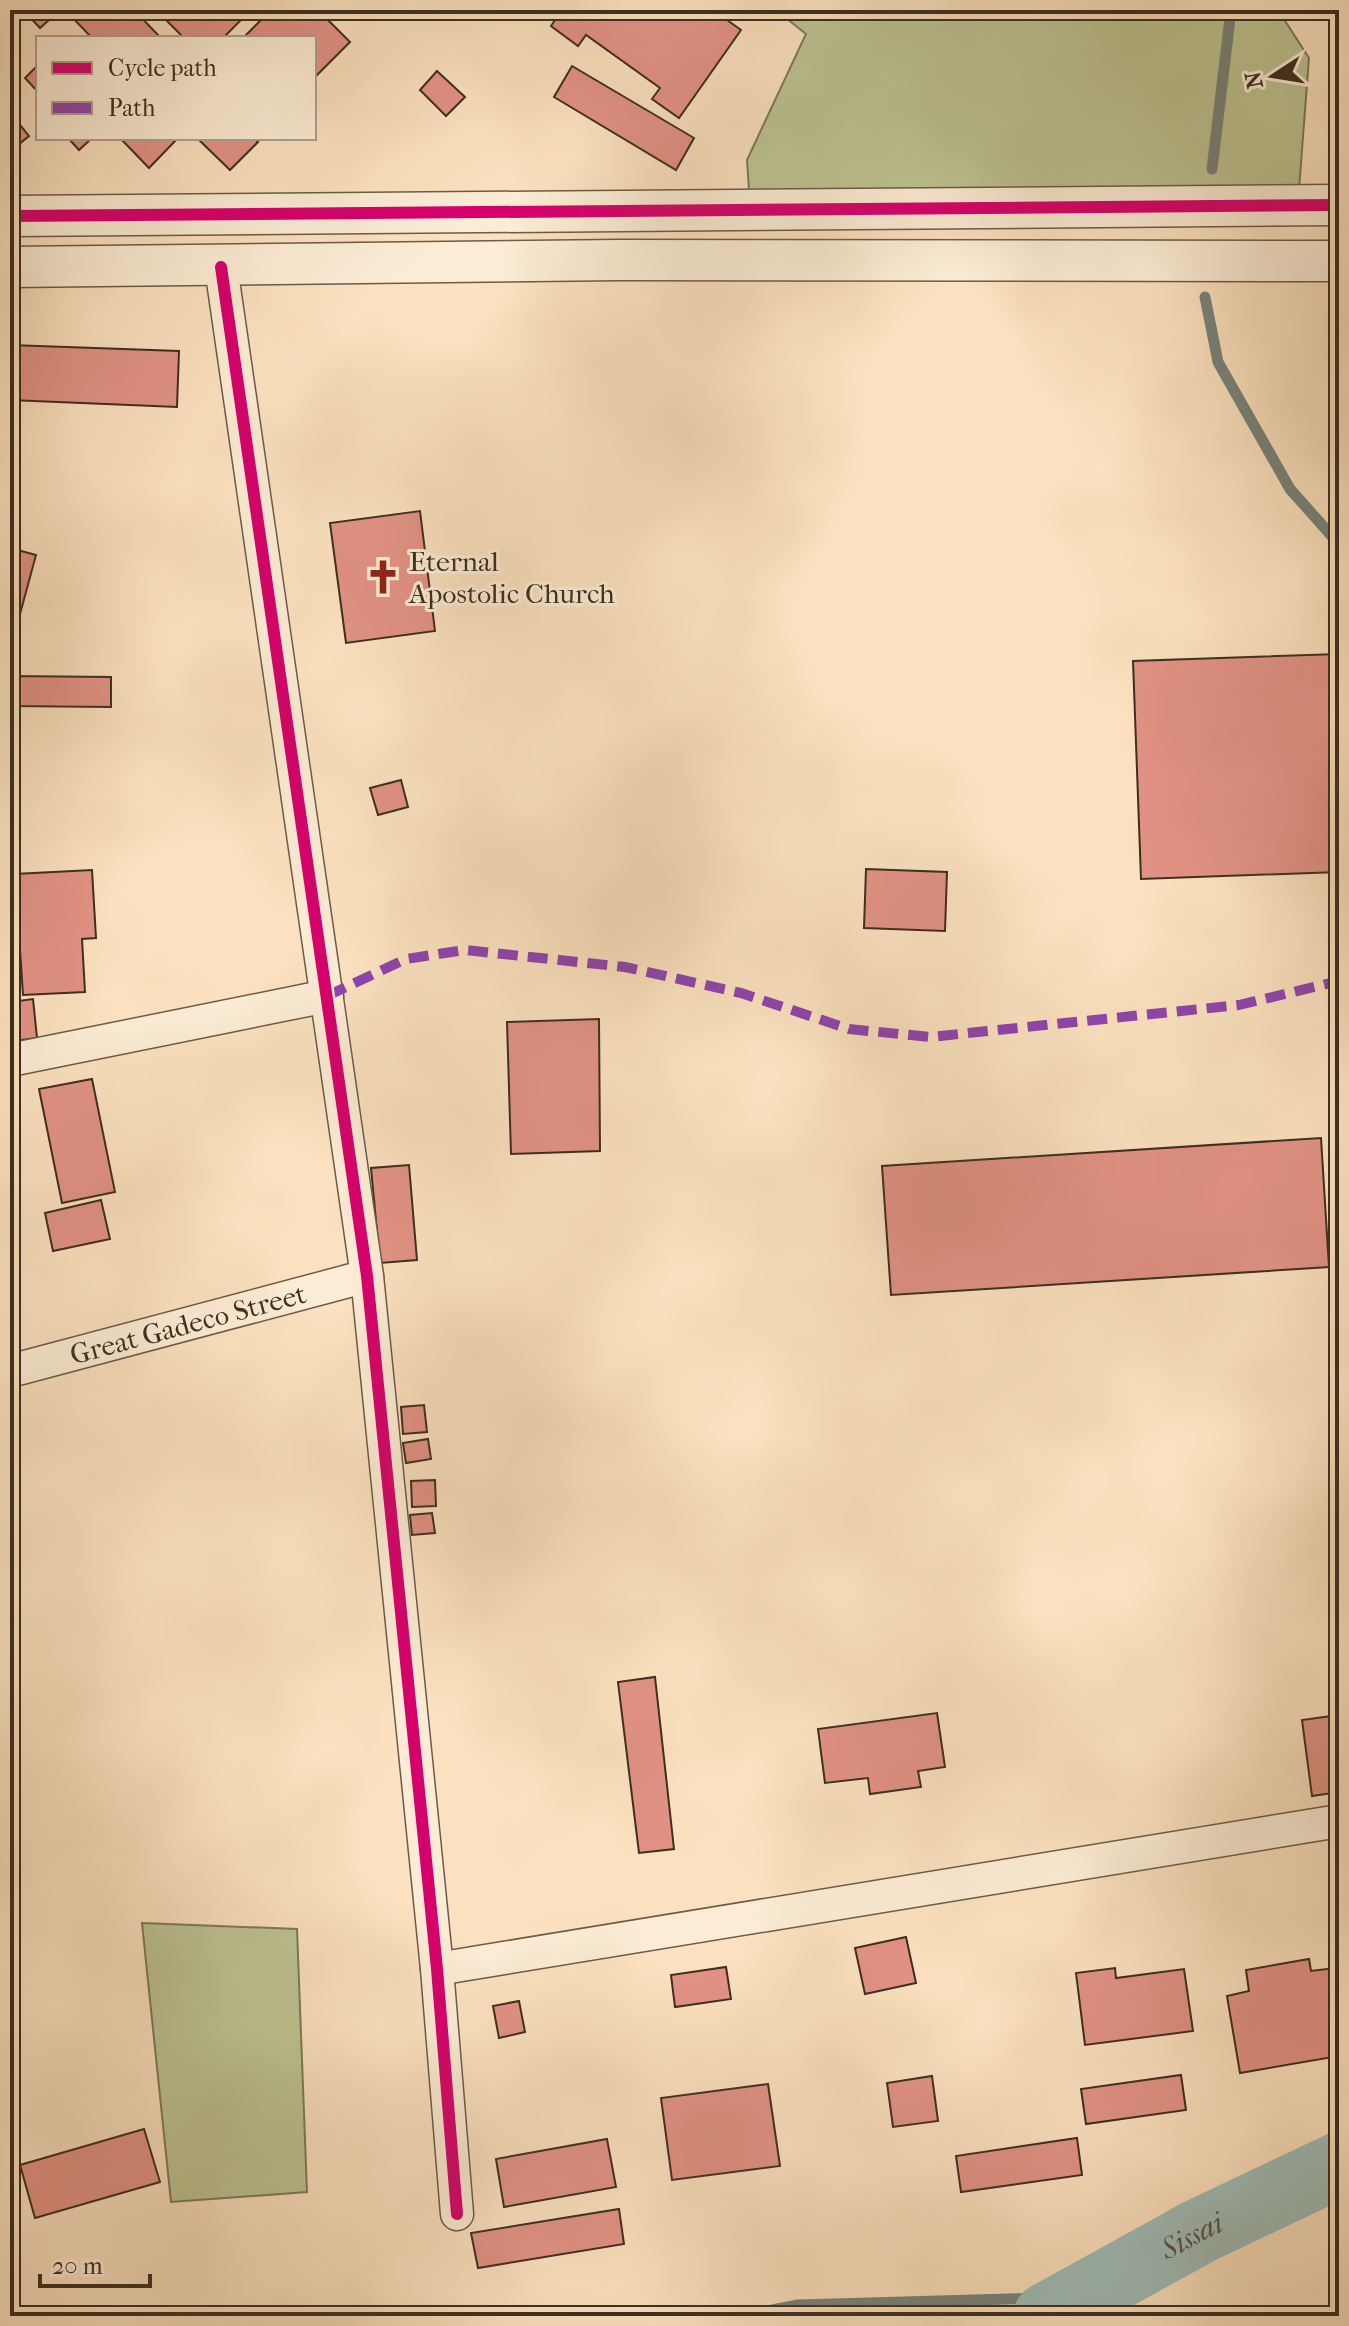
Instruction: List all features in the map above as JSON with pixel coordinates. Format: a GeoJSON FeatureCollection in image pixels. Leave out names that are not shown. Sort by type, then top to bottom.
{"type":"FeatureCollection","features":[{"type":"Feature","properties":{"kind":"street"},"geometry":{"type":"LineString","coordinates":[[14,211],[1339,205]]}},
{"type":"Feature","properties":{"kind":"street"},"geometry":{"type":"LineString","coordinates":[[10,267],[221,267],[620,260],[1339,261]]}},
{"type":"Feature","properties":{"kind":"street"},"geometry":{"type":"LineString","coordinates":[[221,267],[284,722],[367,1276],[437,1969],[457,2214]]}},
{"type":"Feature","properties":{"kind":"street"},"geometry":{"type":"LineString","coordinates":[[10,1060],[327,996]]}},
{"type":"Feature","properties":{"kind":"street","name":"Great Gadeco Street"},"geometry":{"type":"LineString","coordinates":[[10,1371],[367,1276]]}},
{"type":"Feature","properties":{"kind":"street"},"geometry":{"type":"LineString","coordinates":[[437,1969],[1339,1821]]}},
{"type":"Feature","properties":{"kind":"green space"},"geometry":{"type":"Polygon","coordinates":[[[776,10],[1278,10],[1309,58],[1299,189],[749,190],[747,160],[806,34],[776,10]]]}},
{"type":"Feature","properties":{"kind":"green space"},"geometry":{"type":"Polygon","coordinates":[[[142,1923],[297,1929],[307,2192],[171,2202],[142,1923]]]}},
{"type":"Feature","properties":{"kind":"building"},"geometry":{"type":"Polygon","coordinates":[[[10,10],[60,10],[40,28],[26,13],[14,25],[10,10]]]}},
{"type":"Feature","properties":{"kind":"building"},"geometry":{"type":"Polygon","coordinates":[[[71,10],[134,10],[159,36],[90,36],[68,13],[71,10]]]}},
{"type":"Feature","properties":{"kind":"building"},"geometry":{"type":"Polygon","coordinates":[[[156,10],[249,12],[225,36],[182,36],[156,10]]]}},
{"type":"Feature","properties":{"kind":"building"},"geometry":{"type":"Polygon","coordinates":[[[271,10],[318,10],[350,42],[316,76],[316,36],[245,36],[271,10]]]}},
{"type":"Feature","properties":{"kind":"building"},"geometry":{"type":"Polygon","coordinates":[[[562,10],[713,10],[741,30],[679,118],[652,99],[660,88],[586,35],[578,46],[551,26],[562,10]]]}},
{"type":"Feature","properties":{"kind":"building"},"geometry":{"type":"Polygon","coordinates":[[[572,66],[694,138],[676,170],[554,97],[572,66]]]}},
{"type":"Feature","properties":{"kind":"building"},"geometry":{"type":"Polygon","coordinates":[[[36,67],[36,90],[25,78],[36,67]]]}},
{"type":"Feature","properties":{"kind":"building"},"geometry":{"type":"Polygon","coordinates":[[[437,71],[465,97],[446,116],[420,90],[437,71]]]}},
{"type":"Feature","properties":{"kind":"building"},"geometry":{"type":"Polygon","coordinates":[[[12,115],[29,136],[18,145],[10,135],[12,115]]]}},
{"type":"Feature","properties":{"kind":"building"},"geometry":{"type":"Polygon","coordinates":[[[70,140],[90,140],[79,150],[70,140]]]}},
{"type":"Feature","properties":{"kind":"building"},"geometry":{"type":"Polygon","coordinates":[[[122,140],[176,140],[149,168],[122,140]]]}},
{"type":"Feature","properties":{"kind":"building"},"geometry":{"type":"Polygon","coordinates":[[[199,140],[256,140],[258,142],[230,170],[199,140]]]}},
{"type":"Feature","properties":{"kind":"building"},"geometry":{"type":"Polygon","coordinates":[[[10,345],[179,351],[177,407],[10,400],[10,345]]]}},
{"type":"Feature","properties":{"kind":"building","name":"Eternal Apostolic Church"},"geometry":{"type":"Polygon","coordinates":[[[420,511],[435,631],[346,643],[330,523],[420,511]]]}},
{"type":"Feature","properties":{"kind":"building"},"geometry":{"type":"Polygon","coordinates":[[[10,548],[36,555],[10,651],[10,548]]]}},
{"type":"Feature","properties":{"kind":"building"},"geometry":{"type":"Polygon","coordinates":[[[1339,654],[1339,872],[1141,879],[1133,661],[1339,654]]]}},
{"type":"Feature","properties":{"kind":"building"},"geometry":{"type":"Polygon","coordinates":[[[10,676],[111,677],[111,707],[10,706],[10,676]]]}},
{"type":"Feature","properties":{"kind":"building"},"geometry":{"type":"Polygon","coordinates":[[[401,780],[408,807],[378,815],[370,788],[401,780]]]}},
{"type":"Feature","properties":{"kind":"building"},"geometry":{"type":"Polygon","coordinates":[[[866,869],[947,872],[945,931],[864,928],[866,869]]]}},
{"type":"Feature","properties":{"kind":"building"},"geometry":{"type":"Polygon","coordinates":[[[92,870],[96,938],[82,939],[85,992],[23,995],[15,874],[92,870]]]}},
{"type":"Feature","properties":{"kind":"building"},"geometry":{"type":"Polygon","coordinates":[[[33,999],[37,1038],[14,1041],[10,1002],[33,999]]]}},
{"type":"Feature","properties":{"kind":"building"},"geometry":{"type":"Polygon","coordinates":[[[599,1019],[600,1151],[511,1154],[507,1022],[599,1019]]]}},
{"type":"Feature","properties":{"kind":"building"},"geometry":{"type":"Polygon","coordinates":[[[92,1079],[115,1192],[62,1203],[39,1089],[92,1079]]]}},
{"type":"Feature","properties":{"kind":"building"},"geometry":{"type":"Polygon","coordinates":[[[1321,1138],[1329,1267],[891,1295],[882,1166],[1321,1138]]]}},
{"type":"Feature","properties":{"kind":"building"},"geometry":{"type":"Polygon","coordinates":[[[409,1165],[417,1260],[380,1263],[371,1168],[409,1165]]]}},
{"type":"Feature","properties":{"kind":"building"},"geometry":{"type":"Polygon","coordinates":[[[101,1200],[110,1239],[53,1251],[45,1213],[101,1200]]]}},
{"type":"Feature","properties":{"kind":"building"},"geometry":{"type":"Polygon","coordinates":[[[424,1405],[427,1432],[403,1434],[401,1407],[424,1405]]]}},
{"type":"Feature","properties":{"kind":"building"},"geometry":{"type":"Polygon","coordinates":[[[428,1439],[431,1459],[406,1463],[403,1443],[428,1439]]]}},
{"type":"Feature","properties":{"kind":"building"},"geometry":{"type":"Polygon","coordinates":[[[435,1480],[436,1506],[412,1507],[411,1481],[435,1480]]]}},
{"type":"Feature","properties":{"kind":"building"},"geometry":{"type":"Polygon","coordinates":[[[432,1513],[435,1533],[412,1535],[410,1515],[432,1513]]]}},
{"type":"Feature","properties":{"kind":"building"},"geometry":{"type":"Polygon","coordinates":[[[655,1677],[674,1849],[639,1853],[618,1682],[655,1677]]]}},
{"type":"Feature","properties":{"kind":"building"},"geometry":{"type":"Polygon","coordinates":[[[937,1713],[945,1767],[918,1771],[921,1787],[870,1794],[868,1778],[825,1783],[818,1729],[937,1713]]]}},
{"type":"Feature","properties":{"kind":"building"},"geometry":{"type":"Polygon","coordinates":[[[1339,1715],[1339,1792],[1312,1796],[1302,1720],[1339,1715]]]}},
{"type":"Feature","properties":{"kind":"building"},"geometry":{"type":"Polygon","coordinates":[[[906,1937],[916,1983],[865,1994],[855,1948],[906,1937]]]}},
{"type":"Feature","properties":{"kind":"building"},"geometry":{"type":"Polygon","coordinates":[[[1309,1959],[1311,1971],[1335,1968],[1339,1992],[1339,2056],[1240,2073],[1227,1996],[1249,1991],[1246,1970],[1309,1959]]]}},
{"type":"Feature","properties":{"kind":"building"},"geometry":{"type":"Polygon","coordinates":[[[726,1967],[731,1999],[675,2007],[671,1975],[726,1967]]]}},
{"type":"Feature","properties":{"kind":"building"},"geometry":{"type":"Polygon","coordinates":[[[1115,1968],[1116,1978],[1184,1969],[1193,2031],[1085,2045],[1076,1973],[1115,1968]]]}},
{"type":"Feature","properties":{"kind":"building"},"geometry":{"type":"Polygon","coordinates":[[[519,2001],[525,2032],[499,2038],[493,2006],[519,2001]]]}},
{"type":"Feature","properties":{"kind":"building"},"geometry":{"type":"Polygon","coordinates":[[[1181,2075],[1186,2110],[1086,2124],[1081,2089],[1181,2075]]]}},
{"type":"Feature","properties":{"kind":"building"},"geometry":{"type":"Polygon","coordinates":[[[932,2076],[938,2121],[893,2127],[887,2083],[932,2076]]]}},
{"type":"Feature","properties":{"kind":"building"},"geometry":{"type":"Polygon","coordinates":[[[768,2084],[780,2166],[672,2180],[661,2098],[768,2084]]]}},
{"type":"Feature","properties":{"kind":"building"},"geometry":{"type":"Polygon","coordinates":[[[144,2129],[160,2182],[35,2218],[20,2165],[144,2129]]]}},
{"type":"Feature","properties":{"kind":"building"},"geometry":{"type":"Polygon","coordinates":[[[1077,2138],[1082,2175],[961,2192],[956,2156],[1077,2138]]]}},
{"type":"Feature","properties":{"kind":"building"},"geometry":{"type":"Polygon","coordinates":[[[607,2139],[616,2187],[504,2207],[496,2159],[607,2139]]]}},
{"type":"Feature","properties":{"kind":"building"},"geometry":{"type":"Polygon","coordinates":[[[619,2209],[624,2244],[478,2268],[471,2233],[619,2209]]]}},
{"type":"Feature","properties":{"kind":"waterway"},"geometry":{"type":"LineString","coordinates":[[1212,169],[1231,10]]}},
{"type":"Feature","properties":{"kind":"waterway"},"geometry":{"type":"LineString","coordinates":[[1205,297],[1218,362],[1290,489],[1339,544]]}},
{"type":"Feature","properties":{"kind":"waterway","name":"Sissai"},"geometry":{"type":"LineString","coordinates":[[1046,2316],[1200,2231],[1339,2165]]}},
{"type":"Feature","properties":{"kind":"waterway"},"geometry":{"type":"LineString","coordinates":[[741,2316],[798,2305],[1080,2297]]}},
{"type":"Feature","properties":{"kind":"marked path"},"geometry":{"type":"LineString","coordinates":[[327,996],[406,959],[465,950],[625,967],[741,993],[849,1029],[930,1037],[1239,1005],[1339,981]]}},
{"type":"Feature","properties":{"kind":"cycle path"},"geometry":{"type":"LineString","coordinates":[[10,216],[1339,205]]}},
{"type":"Feature","properties":{"kind":"cycle path"},"geometry":{"type":"LineString","coordinates":[[221,267],[367,1276],[437,1969],[457,2214]]}},
{"type":"Feature","properties":{"kind":"place","name":"Eternal Apostolic Church"},"geometry":{"type":"Point","coordinates":[383,577]}}]}
